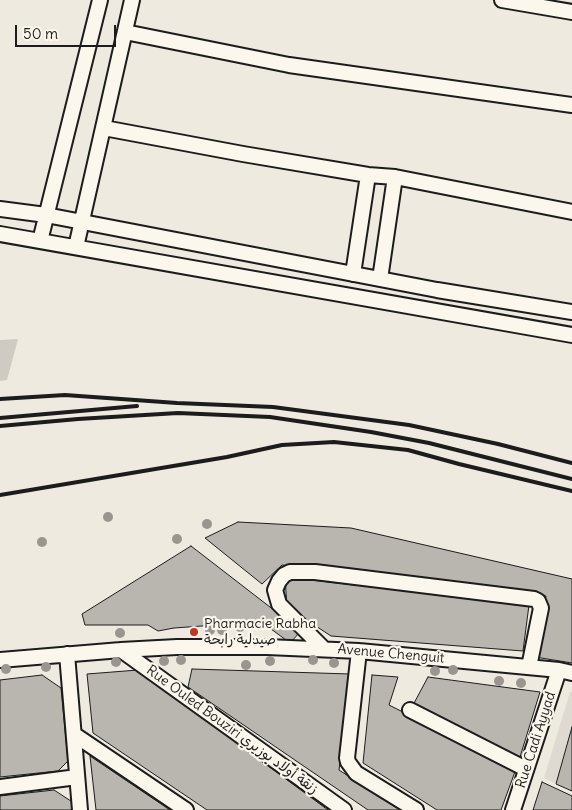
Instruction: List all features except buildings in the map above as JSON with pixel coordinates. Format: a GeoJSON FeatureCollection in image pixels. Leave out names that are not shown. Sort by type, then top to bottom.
{"type":"FeatureCollection","features":[{"type":"Feature","properties":{"kind":"street"},"geometry":{"type":"LineString","coordinates":[[40,241],[100,0]]}},
{"type":"Feature","properties":{"kind":"street"},"geometry":{"type":"LineString","coordinates":[[76,247],[132,0]]}},
{"type":"Feature","properties":{"kind":"street"},"geometry":{"type":"LineString","coordinates":[[502,0],[572,12]]}},
{"type":"Feature","properties":{"kind":"street"},"geometry":{"type":"LineString","coordinates":[[125,32],[289,65],[572,105]]}},
{"type":"Feature","properties":{"kind":"street"},"geometry":{"type":"LineString","coordinates":[[104,128],[368,175],[395,177],[572,212]]}},
{"type":"Feature","properties":{"kind":"street"},"geometry":{"type":"LineString","coordinates":[[353,274],[368,175]]}},
{"type":"Feature","properties":{"kind":"street"},"geometry":{"type":"LineString","coordinates":[[380,279],[395,177]]}},
{"type":"Feature","properties":{"kind":"street"},"geometry":{"type":"LineString","coordinates":[[0,209],[46,215],[380,279],[572,312]]}},
{"type":"Feature","properties":{"kind":"street"},"geometry":{"type":"LineString","coordinates":[[0,234],[572,335]]}},
{"type":"Feature","properties":{"kind":"street"},"geometry":{"type":"LineString","coordinates":[[324,648],[279,604],[275,590],[284,575],[290,572],[315,572],[534,599],[538,601],[541,608],[529,667]]}},
{"type":"Feature","properties":{"kind":"street","name":"Avenue Chenguit"},"geometry":{"type":"LineString","coordinates":[[0,660],[121,650],[217,646],[324,648],[566,671]]}},
{"type":"Feature","properties":{"kind":"street","name":"Rue Ouled Bouziri زنقة أولاد بوزيري"},"geometry":{"type":"LineString","coordinates":[[121,650],[341,809]]}},
{"type":"Feature","properties":{"kind":"street"},"geometry":{"type":"LineString","coordinates":[[359,651],[348,762],[356,773],[416,810]]}},
{"type":"Feature","properties":{"kind":"street"},"geometry":{"type":"LineString","coordinates":[[68,654],[80,810]]}},
{"type":"Feature","properties":{"kind":"street","name":"Rue Cadi Ayyad"},"geometry":{"type":"LineString","coordinates":[[513,810],[526,769],[566,671]]}},
{"type":"Feature","properties":{"kind":"street"},"geometry":{"type":"LineString","coordinates":[[410,710],[526,769]]}},
{"type":"Feature","properties":{"kind":"street"},"geometry":{"type":"LineString","coordinates":[[75,734],[186,810]]}},
{"type":"Feature","properties":{"kind":"street"},"geometry":{"type":"LineString","coordinates":[[0,788],[77,777]]}},
{"type":"Feature","properties":{"kind":"shaded area"},"geometry":{"type":"Polygon","coordinates":[[[18,339],[7,380],[0,381],[0,340],[18,339]]]}},
{"type":"Feature","properties":{"kind":"shaded area"},"geometry":{"type":"Polygon","coordinates":[[[570,692],[572,692],[572,791],[544,778],[570,692]]]}},
{"type":"Feature","properties":{"kind":"railway"},"geometry":{"type":"LineString","coordinates":[[0,399],[65,395],[177,403],[273,407],[409,425],[498,444],[572,463]]}},
{"type":"Feature","properties":{"kind":"railway"},"geometry":{"type":"LineString","coordinates":[[0,418],[137,406]]}},
{"type":"Feature","properties":{"kind":"railway"},"geometry":{"type":"LineString","coordinates":[[0,426],[178,413],[270,417],[429,443],[572,479]]}},
{"type":"Feature","properties":{"kind":"railway"},"geometry":{"type":"LineString","coordinates":[[0,495],[227,457],[282,445],[334,442],[408,450],[572,491]]}},
{"type":"Feature","properties":{"kind":"place","name":"Pharmacie Rabha صيدلية رابحة"},"geometry":{"type":"Point","coordinates":[194,632]}}]}
